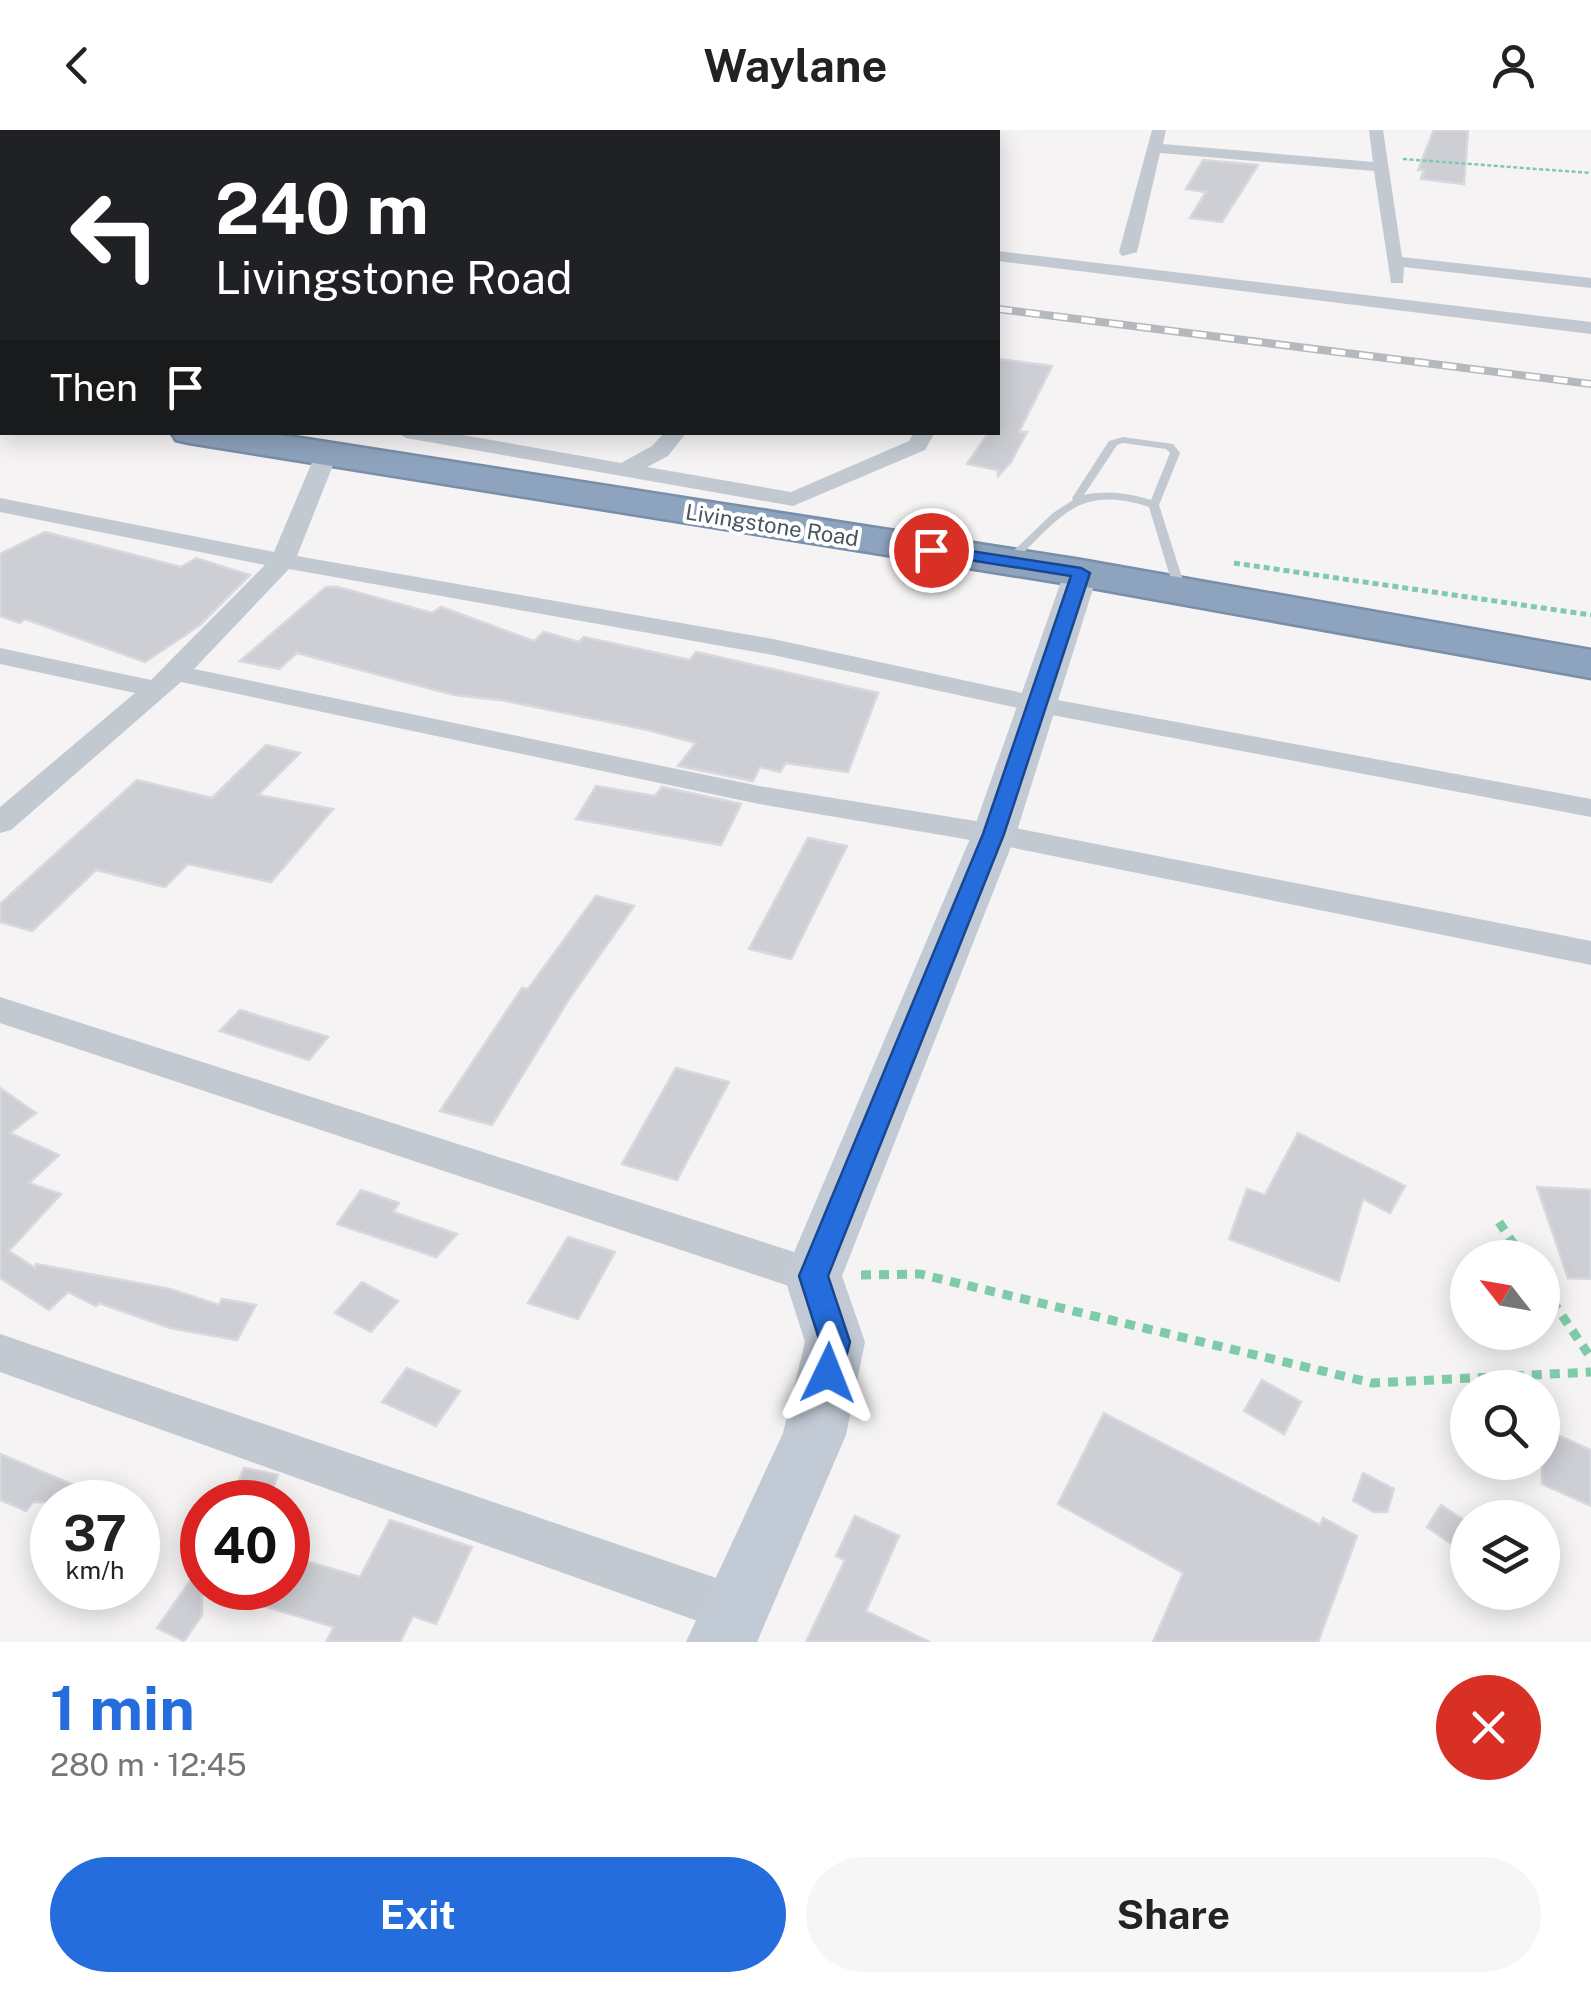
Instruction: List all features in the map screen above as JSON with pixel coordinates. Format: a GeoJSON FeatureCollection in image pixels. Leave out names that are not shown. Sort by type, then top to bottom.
{"type":"FeatureCollection","features":[{"type":"Feature","properties":{"kind":"highway","name":"Livingstone Road"},"geometry":{"type":"LineString","coordinates":[[206,435],[1081,573],[1591,664]]}},
{"type":"Feature","properties":{"kind":"street"},"geometry":{"type":"LineString","coordinates":[[1128,252],[1159,130]]}},
{"type":"Feature","properties":{"kind":"street"},"geometry":{"type":"LineString","coordinates":[[1376,130],[1400,306]]}},
{"type":"Feature","properties":{"kind":"street"},"geometry":{"type":"LineString","coordinates":[[1153,148],[1379,162]]}},
{"type":"Feature","properties":{"kind":"street"},"geometry":{"type":"LineString","coordinates":[[1000,256],[1591,328]]}},
{"type":"Feature","properties":{"kind":"street"},"geometry":{"type":"LineString","coordinates":[[1394,261],[1591,282]]}},
{"type":"Feature","properties":{"kind":"street"},"geometry":{"type":"LineString","coordinates":[[423,435],[793,499],[916,445],[924,435]]}},
{"type":"Feature","properties":{"kind":"street"},"geometry":{"type":"LineString","coordinates":[[624,470],[660,451],[673,435]]}},
{"type":"Feature","properties":{"kind":"street"},"geometry":{"type":"LineString","coordinates":[[0,822],[165,681],[283,561],[326,456]]}},
{"type":"Feature","properties":{"kind":"street"},"geometry":{"type":"LineString","coordinates":[[0,505],[283,561],[773,646],[1036,704],[1591,808]]}},
{"type":"Feature","properties":{"kind":"street"},"geometry":{"type":"LineString","coordinates":[[0,1352],[728,1626],[814,1435],[835,1342],[813,1276],[994,834],[1081,573]]}},
{"type":"Feature","properties":{"kind":"street"},"geometry":{"type":"LineString","coordinates":[[0,656],[165,681],[740,791],[994,834],[1591,953]]}},
{"type":"Feature","properties":{"kind":"street"},"geometry":{"type":"LineString","coordinates":[[0,1010],[813,1276]]}},
{"type":"Feature","properties":{"kind":"lane"},"geometry":{"type":"LineString","coordinates":[[1008,562],[1077,498],[1113,444],[1150,442],[1170,446],[1175,453],[1154,505],[1180,590]]}},
{"type":"Feature","properties":{"kind":"lane"},"geometry":{"type":"LineString","coordinates":[[1077,498],[1094,493],[1130,495],[1154,505]]}},
{"type":"Feature","properties":{"kind":"path"},"geometry":{"type":"LineString","coordinates":[[1379,162],[1591,173]]}},
{"type":"Feature","properties":{"kind":"path"},"geometry":{"type":"LineString","coordinates":[[1234,563],[1591,615]]}},
{"type":"Feature","properties":{"kind":"path"},"geometry":{"type":"LineString","coordinates":[[1499,1222],[1511,1240]]}},
{"type":"Feature","properties":{"kind":"path"},"geometry":{"type":"LineString","coordinates":[[813,1276],[920,1274],[1372,1383],[1591,1372]]}},
{"type":"Feature","properties":{"kind":"path"},"geometry":{"type":"LineString","coordinates":[[1560,1312],[1591,1358]]}},
{"type":"Feature","properties":{"kind":"building"},"geometry":{"type":"Polygon","coordinates":[[[1434,130],[1468,130],[1464,184],[1421,179],[1424,170],[1418,170],[1434,130]]]}},
{"type":"Feature","properties":{"kind":"building"},"geometry":{"type":"Polygon","coordinates":[[[1203,160],[1258,165],[1222,222],[1190,218],[1206,192],[1186,189],[1203,160]]]}},
{"type":"Feature","properties":{"kind":"building"},"geometry":{"type":"Polygon","coordinates":[[[1000,359],[1052,366],[1019,432],[1027,432],[1011,462],[998,476],[998,470],[967,464],[987,435],[1000,435],[1000,359]]]}},
{"type":"Feature","properties":{"kind":"building"},"geometry":{"type":"Polygon","coordinates":[[[45,532],[181,567],[196,558],[250,575],[200,625],[145,662],[25,619],[20,623],[0,616],[0,554],[45,532]]]}},
{"type":"Feature","properties":{"kind":"building"},"geometry":{"type":"Polygon","coordinates":[[[326,587],[432,613],[441,607],[534,641],[544,632],[579,642],[584,637],[690,660],[696,652],[878,693],[848,772],[786,763],[780,772],[760,767],[753,781],[678,766],[696,743],[648,730],[501,700],[454,695],[297,653],[279,669],[240,661],[326,587]]]}},
{"type":"Feature","properties":{"kind":"building"},"geometry":{"type":"Polygon","coordinates":[[[266,745],[300,753],[258,795],[333,809],[271,882],[188,864],[165,887],[96,870],[32,931],[0,922],[0,904],[137,780],[212,798],[266,745]]]}},
{"type":"Feature","properties":{"kind":"building"},"geometry":{"type":"Polygon","coordinates":[[[596,786],[655,796],[662,787],[741,804],[721,845],[576,819],[596,786]]]}},
{"type":"Feature","properties":{"kind":"building"},"geometry":{"type":"Polygon","coordinates":[[[808,838],[847,846],[791,959],[749,949],[808,838]]]}},
{"type":"Feature","properties":{"kind":"building"},"geometry":{"type":"Polygon","coordinates":[[[596,896],[634,906],[569,999],[492,1125],[440,1111],[522,988],[528,989],[596,896]]]}},
{"type":"Feature","properties":{"kind":"building"},"geometry":{"type":"Polygon","coordinates":[[[240,1010],[328,1037],[309,1060],[220,1031],[240,1010]]]}},
{"type":"Feature","properties":{"kind":"building"},"geometry":{"type":"Polygon","coordinates":[[[676,1068],[729,1082],[677,1180],[622,1164],[676,1068]]]}},
{"type":"Feature","properties":{"kind":"building"},"geometry":{"type":"Polygon","coordinates":[[[0,1088],[36,1113],[10,1133],[59,1155],[29,1183],[61,1194],[9,1251],[35,1268],[36,1264],[170,1289],[219,1305],[222,1299],[256,1305],[237,1340],[170,1328],[99,1303],[96,1306],[68,1292],[49,1310],[0,1278],[0,1088]]]}},
{"type":"Feature","properties":{"kind":"building"},"geometry":{"type":"Polygon","coordinates":[[[1298,1133],[1405,1186],[1390,1213],[1363,1199],[1339,1281],[1229,1239],[1247,1189],[1265,1195],[1298,1133]]]}},
{"type":"Feature","properties":{"kind":"building"},"geometry":{"type":"Polygon","coordinates":[[[1537,1187],[1591,1190],[1591,1279],[1568,1278],[1560,1240],[1555,1240],[1537,1187]]]}},
{"type":"Feature","properties":{"kind":"building"},"geometry":{"type":"Polygon","coordinates":[[[361,1190],[399,1203],[393,1212],[457,1234],[436,1257],[337,1224],[361,1190]]]}},
{"type":"Feature","properties":{"kind":"building"},"geometry":{"type":"Polygon","coordinates":[[[568,1237],[615,1252],[578,1319],[528,1303],[568,1237]]]}},
{"type":"Feature","properties":{"kind":"building"},"geometry":{"type":"Polygon","coordinates":[[[362,1282],[398,1301],[371,1332],[335,1313],[362,1282]]]}},
{"type":"Feature","properties":{"kind":"building"},"geometry":{"type":"Polygon","coordinates":[[[407,1368],[460,1391],[436,1426],[382,1402],[407,1368]]]}},
{"type":"Feature","properties":{"kind":"building"},"geometry":{"type":"Polygon","coordinates":[[[1262,1380],[1301,1402],[1284,1434],[1244,1411],[1262,1380]]]}},
{"type":"Feature","properties":{"kind":"building"},"geometry":{"type":"Polygon","coordinates":[[[1104,1413],[1320,1525],[1323,1518],[1357,1536],[1318,1642],[1153,1642],[1183,1573],[1058,1504],[1104,1413]]]}},
{"type":"Feature","properties":{"kind":"building"},"geometry":{"type":"Polygon","coordinates":[[[1560,1436],[1591,1450],[1591,1506],[1542,1484],[1542,1480],[1560,1480],[1560,1436]]]}},
{"type":"Feature","properties":{"kind":"building"},"geometry":{"type":"Polygon","coordinates":[[[0,1454],[62,1480],[30,1480],[30,1506],[26,1511],[0,1500],[0,1454]]]}},
{"type":"Feature","properties":{"kind":"building"},"geometry":{"type":"Polygon","coordinates":[[[244,1468],[278,1475],[276,1480],[239,1480],[244,1468]]]}},
{"type":"Feature","properties":{"kind":"building"},"geometry":{"type":"Polygon","coordinates":[[[1363,1473],[1394,1489],[1387,1512],[1374,1512],[1353,1501],[1363,1473]]]}},
{"type":"Feature","properties":{"kind":"building"},"geometry":{"type":"Polygon","coordinates":[[[1441,1505],[1450,1511],[1450,1543],[1427,1527],[1441,1505]]]}},
{"type":"Feature","properties":{"kind":"building"},"geometry":{"type":"Polygon","coordinates":[[[855,1516],[899,1536],[866,1611],[930,1642],[806,1642],[845,1560],[836,1556],[855,1516]]]}},
{"type":"Feature","properties":{"kind":"building"},"geometry":{"type":"Polygon","coordinates":[[[390,1520],[472,1547],[436,1624],[413,1616],[400,1642],[326,1642],[334,1627],[277,1610],[310,1610],[310,1562],[360,1577],[390,1520]]]}},
{"type":"Feature","properties":{"kind":"building"},"geometry":{"type":"Polygon","coordinates":[[[180,1595],[180,1610],[202,1610],[184,1641],[157,1628],[180,1595]]]}},
{"type":"Feature","properties":{"kind":"railway"},"geometry":{"type":"LineString","coordinates":[[1000,309],[1591,384]]}},
{"type":"Feature","properties":{"kind":"route"},"geometry":{"type":"LineString","coordinates":[[828,1373],[835,1342],[813,1276],[994,834],[1057,634],[1081,573],[931,550]]}}]}
